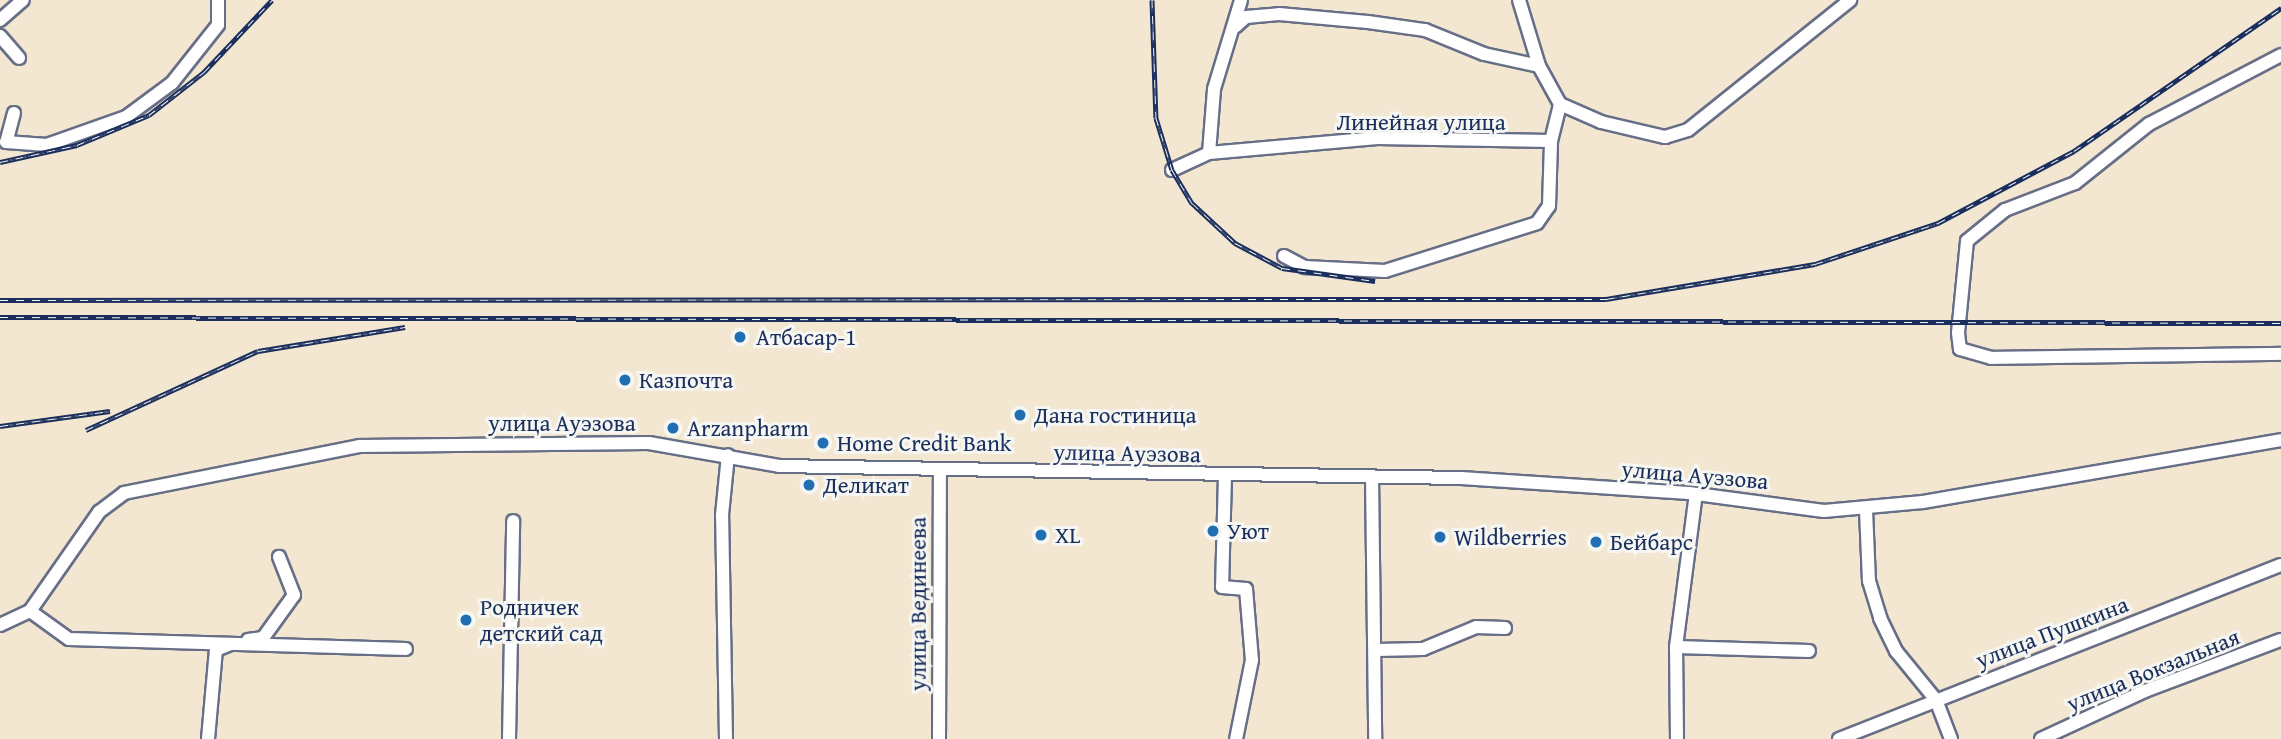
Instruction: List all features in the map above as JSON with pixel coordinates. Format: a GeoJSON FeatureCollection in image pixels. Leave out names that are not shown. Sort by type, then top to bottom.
{"type":"FeatureCollection","features":[{"type":"Feature","properties":{"kind":"street"},"geometry":{"type":"LineString","coordinates":[[0,20],[23,0]]}},
{"type":"Feature","properties":{"kind":"street"},"geometry":{"type":"LineString","coordinates":[[14,113],[6,142],[47,145],[126,117],[172,83],[218,25],[218,0]]}},
{"type":"Feature","properties":{"kind":"street"},"geometry":{"type":"LineString","coordinates":[[1209,153],[1213,89],[1236,26],[1241,0]]}},
{"type":"Feature","properties":{"kind":"street"},"geometry":{"type":"LineString","coordinates":[[1519,0],[1539,66],[1560,104],[1601,122],[1665,137],[1688,130],[1850,0]]}},
{"type":"Feature","properties":{"kind":"street"},"geometry":{"type":"LineString","coordinates":[[1236,26],[1246,17],[1279,14],[1390,25],[1539,66]]}},
{"type":"Feature","properties":{"kind":"street"},"geometry":{"type":"LineString","coordinates":[[0,36],[19,58]]}},
{"type":"Feature","properties":{"kind":"street"},"geometry":{"type":"LineString","coordinates":[[2281,55],[2149,124],[2075,183],[2005,211],[1967,241],[1958,333],[1960,349],[1990,358],[2281,354]]}},
{"type":"Feature","properties":{"kind":"street"},"geometry":{"type":"LineString","coordinates":[[1284,256],[1304,267],[1385,271],[1537,223],[1549,206],[1551,141],[1560,104]]}},
{"type":"Feature","properties":{"kind":"street","name":"Линейная улица"},"geometry":{"type":"LineString","coordinates":[[1172,170],[1209,153],[1377,138],[1551,141]]}},
{"type":"Feature","properties":{"kind":"street","name":"улица Ауэзова"},"geometry":{"type":"LineString","coordinates":[[30,611],[99,512],[124,493],[180,479],[359,446],[649,443],[779,466],[1372,476],[1696,494],[1824,511],[1866,510],[2281,440]]}},
{"type":"Feature","properties":{"kind":"street"},"geometry":{"type":"LineString","coordinates":[[726,739],[722,515],[728,455]]}},
{"type":"Feature","properties":{"kind":"street","name":"улица Вединеева"},"geometry":{"type":"LineString","coordinates":[[939,739],[940,470]]}},
{"type":"Feature","properties":{"kind":"street"},"geometry":{"type":"LineString","coordinates":[[1225,475],[1222,587],[1246,589],[1252,660],[1236,739]]}},
{"type":"Feature","properties":{"kind":"street"},"geometry":{"type":"LineString","coordinates":[[1372,476],[1375,739]]}},
{"type":"Feature","properties":{"kind":"street"},"geometry":{"type":"LineString","coordinates":[[1677,739],[1676,647],[1696,494]]}},
{"type":"Feature","properties":{"kind":"street"},"geometry":{"type":"LineString","coordinates":[[1866,510],[1869,581],[1880,618],[1896,651],[1936,700],[1951,739]]}},
{"type":"Feature","properties":{"kind":"street"},"geometry":{"type":"LineString","coordinates":[[509,739],[513,521]]}},
{"type":"Feature","properties":{"kind":"street"},"geometry":{"type":"LineString","coordinates":[[208,739],[216,650],[234,642],[263,638],[294,595],[279,557]]}},
{"type":"Feature","properties":{"kind":"street","name":"улица Пушкина"},"geometry":{"type":"LineString","coordinates":[[1839,739],[2281,565]]}},
{"type":"Feature","properties":{"kind":"street"},"geometry":{"type":"LineString","coordinates":[[0,625],[30,611],[69,639],[406,649]]}},
{"type":"Feature","properties":{"kind":"street"},"geometry":{"type":"LineString","coordinates":[[1376,650],[1423,649],[1475,627],[1505,628]]}},
{"type":"Feature","properties":{"kind":"street","name":"улица Вокзальная"},"geometry":{"type":"LineString","coordinates":[[2041,739],[2146,691],[2281,640]]}},
{"type":"Feature","properties":{"kind":"street"},"geometry":{"type":"LineString","coordinates":[[1676,647],[1809,651]]}},
{"type":"Feature","properties":{"kind":"railway"},"geometry":{"type":"LineString","coordinates":[[0,162],[77,145],[149,115],[204,72],[272,0]]}},
{"type":"Feature","properties":{"kind":"railway"},"geometry":{"type":"LineString","coordinates":[[1152,0],[1156,118],[1172,170],[1192,203],[1235,243],[1282,268],[1375,281]]}},
{"type":"Feature","properties":{"kind":"railway"},"geometry":{"type":"LineString","coordinates":[[0,300],[1606,299],[1815,264],[1938,223],[2074,151],[2281,8]]}},
{"type":"Feature","properties":{"kind":"railway"},"geometry":{"type":"LineString","coordinates":[[0,317],[2281,323]]}},
{"type":"Feature","properties":{"kind":"railway"},"geometry":{"type":"LineString","coordinates":[[86,430],[258,351],[405,327]]}},
{"type":"Feature","properties":{"kind":"railway"},"geometry":{"type":"LineString","coordinates":[[0,426],[110,411]]}},
{"type":"Feature","properties":{"kind":"place","name":"Атбасар-1"},"geometry":{"type":"Point","coordinates":[740,337]}},
{"type":"Feature","properties":{"kind":"place","name":"Казпочта"},"geometry":{"type":"Point","coordinates":[625,380]}},
{"type":"Feature","properties":{"kind":"place","name":"Дана гостиница"},"geometry":{"type":"Point","coordinates":[1020,415]}},
{"type":"Feature","properties":{"kind":"place","name":"Arzanpharm"},"geometry":{"type":"Point","coordinates":[673,428]}},
{"type":"Feature","properties":{"kind":"place","name":"Home Credit Bank"},"geometry":{"type":"Point","coordinates":[823,443]}},
{"type":"Feature","properties":{"kind":"place","name":"Деликат"},"geometry":{"type":"Point","coordinates":[809,485]}},
{"type":"Feature","properties":{"kind":"place","name":"Уют"},"geometry":{"type":"Point","coordinates":[1213,531]}},
{"type":"Feature","properties":{"kind":"place","name":"XL"},"geometry":{"type":"Point","coordinates":[1041,535]}},
{"type":"Feature","properties":{"kind":"place","name":"Wildberries"},"geometry":{"type":"Point","coordinates":[1440,537]}},
{"type":"Feature","properties":{"kind":"place","name":"Бейбарс"},"geometry":{"type":"Point","coordinates":[1596,542]}},
{"type":"Feature","properties":{"kind":"place","name":"Родничек детский сад"},"geometry":{"type":"Point","coordinates":[466,620]}}]}
